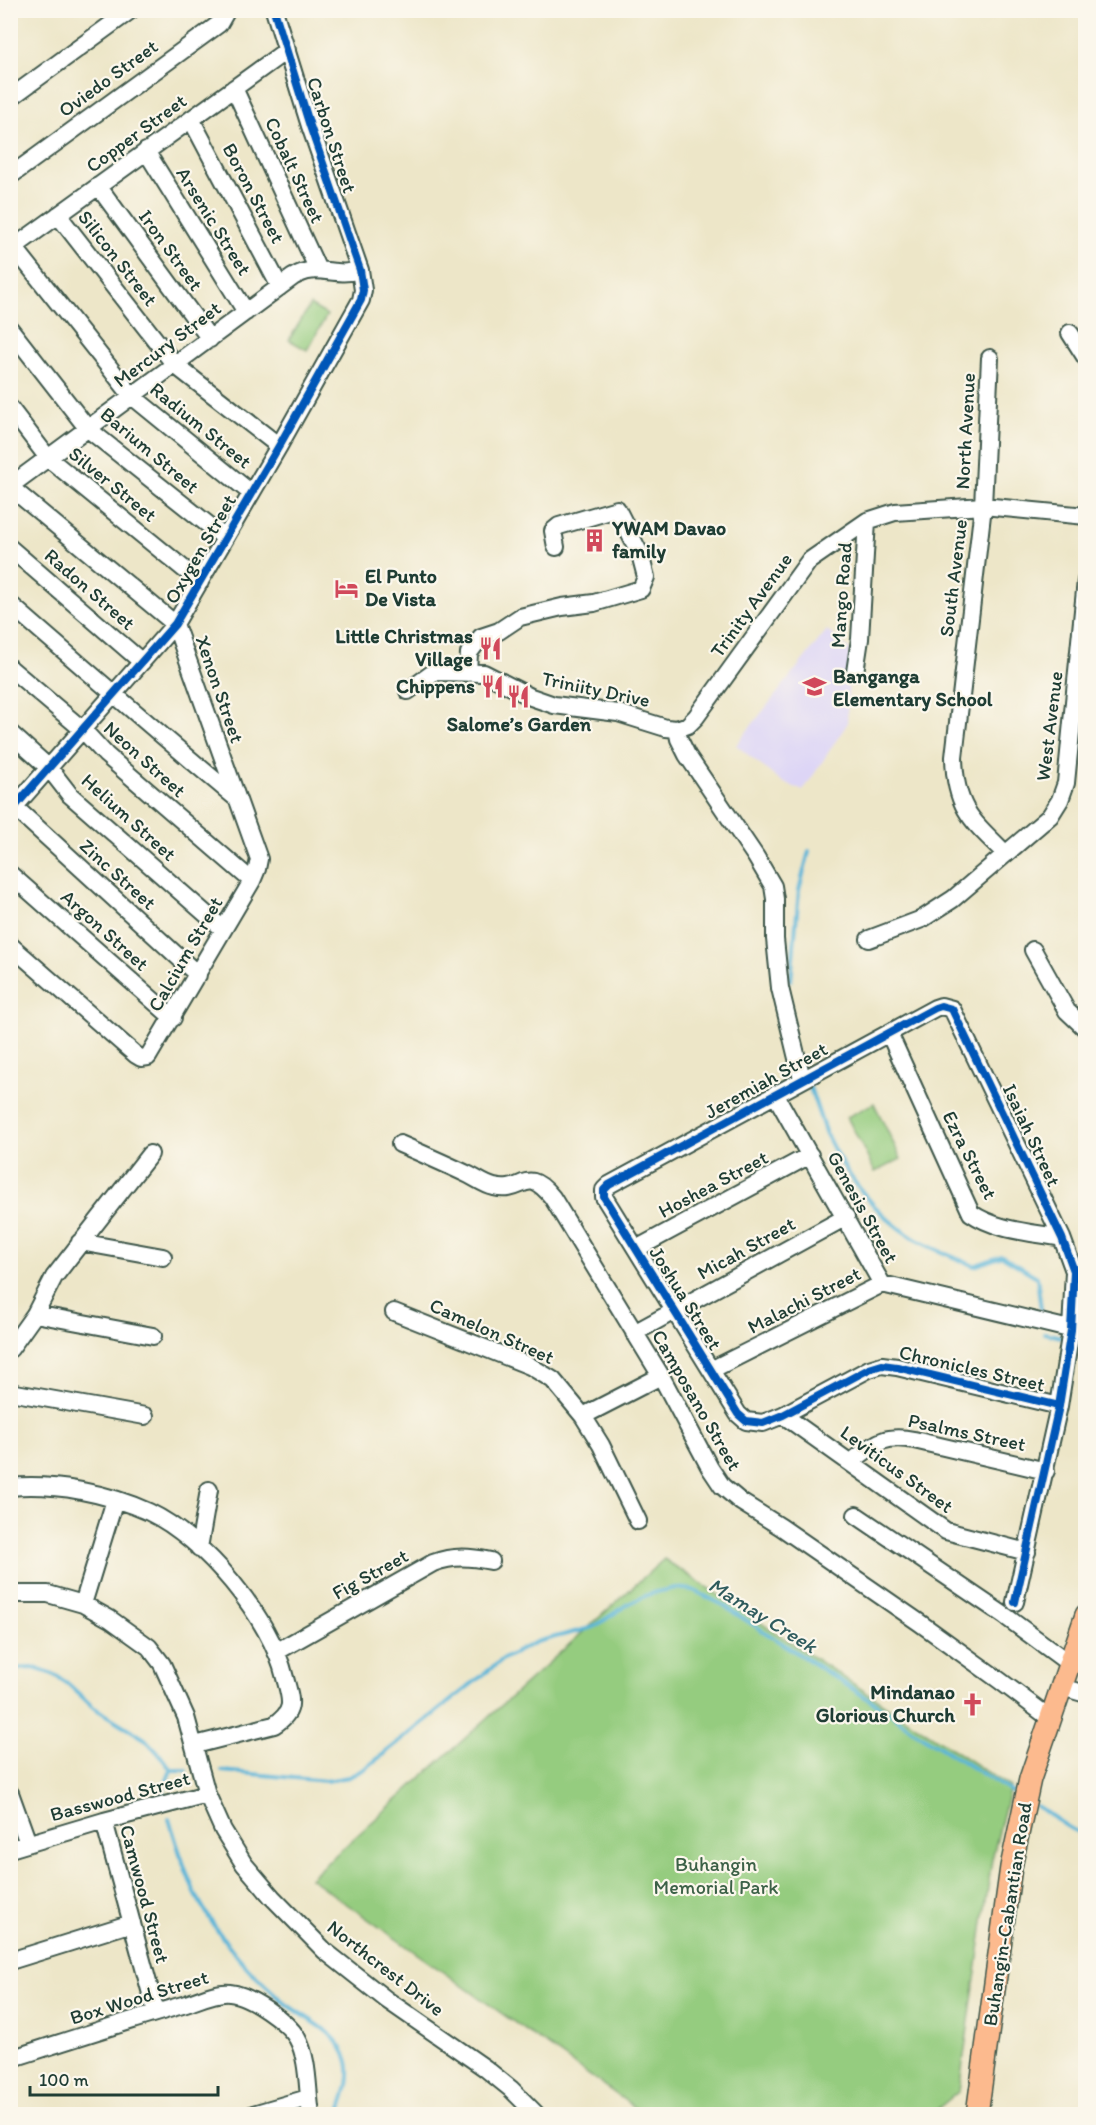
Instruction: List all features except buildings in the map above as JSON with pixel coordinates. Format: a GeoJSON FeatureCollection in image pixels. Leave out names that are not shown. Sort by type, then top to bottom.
{"type":"FeatureCollection","features":[{"type":"Feature","properties":{"kind":"main road","name":"Buhangin-Cabantian Road"},"geometry":{"type":"LineString","coordinates":[[977,2115],[1011,1867],[1030,1779],[1086,1615]]}},
{"type":"Feature","properties":{"kind":"street"},"geometry":{"type":"LineString","coordinates":[[10,98],[131,10]]}},
{"type":"Feature","properties":{"kind":"street","name":"Oviedo Street"},"geometry":{"type":"LineString","coordinates":[[10,176],[219,24],[227,10]]}},
{"type":"Feature","properties":{"kind":"street","name":"Carbon Street"},"geometry":{"type":"LineString","coordinates":[[274,10],[310,126],[360,270]]}},
{"type":"Feature","properties":{"kind":"street","name":"Copper Street"},"geometry":{"type":"LineString","coordinates":[[12,248],[287,50]]}},
{"type":"Feature","properties":{"kind":"street","name":"Cobalt Street"},"geometry":{"type":"LineString","coordinates":[[234,88],[318,270]]}},
{"type":"Feature","properties":{"kind":"street","name":"Boron Street"},"geometry":{"type":"LineString","coordinates":[[191,119],[280,287]]}},
{"type":"Feature","properties":{"kind":"street","name":"Arsenic Street"},"geometry":{"type":"LineString","coordinates":[[146,152],[246,312]]}},
{"type":"Feature","properties":{"kind":"street","name":"Iron Street"},"geometry":{"type":"LineString","coordinates":[[98,186],[210,339]]}},
{"type":"Feature","properties":{"kind":"street","name":"Silicon Street"},"geometry":{"type":"LineString","coordinates":[[58,215],[175,365],[279,446]]}},
{"type":"Feature","properties":{"kind":"street","name":"Radium Street"},"geometry":{"type":"LineString","coordinates":[[12,248],[132,396],[251,493]]}},
{"type":"Feature","properties":{"kind":"street","name":"Mercury Street"},"geometry":{"type":"LineString","coordinates":[[10,486],[302,271],[318,270],[334,273],[360,270]]}},
{"type":"Feature","properties":{"kind":"street","name":"Oxygen Street"},"geometry":{"type":"LineString","coordinates":[[12,807],[175,624],[357,309],[363,290],[360,270]]}},
{"type":"Feature","properties":{"kind":"street","name":"Barium Street"},"geometry":{"type":"LineString","coordinates":[[10,329],[88,429],[225,538]]}},
{"type":"Feature","properties":{"kind":"street"},"geometry":{"type":"LineString","coordinates":[[1070,333],[1086,357]]}},
{"type":"Feature","properties":{"kind":"street","name":"North Avenue"},"geometry":{"type":"LineString","coordinates":[[983,506],[990,358]]}},
{"type":"Feature","properties":{"kind":"street","name":"Silver Street"},"geometry":{"type":"LineString","coordinates":[[10,408],[48,458],[200,582]]}},
{"type":"Feature","properties":{"kind":"street","name":"Xenon Street"},"geometry":{"type":"LineString","coordinates":[[10,486],[175,624],[259,859],[255,874]]}},
{"type":"Feature","properties":{"kind":"street","name":"Trinity Avenue"},"geometry":{"type":"LineString","coordinates":[[678,729],[688,725],[696,717],[809,561],[867,521],[894,512],[983,506],[1086,516]]}},
{"type":"Feature","properties":{"kind":"street","name":"South Avenue"},"geometry":{"type":"LineString","coordinates":[[983,506],[954,757],[955,783],[963,806],[975,825],[1005,853]]}},
{"type":"Feature","properties":{"kind":"street"},"geometry":{"type":"LineString","coordinates":[[468,673],[469,653],[481,637],[499,631],[520,617],[562,607],[594,603],[641,589],[646,577],[640,554],[617,509],[559,526],[553,531],[556,548]]}},
{"type":"Feature","properties":{"kind":"street","name":"Mango Road"},"geometry":{"type":"LineString","coordinates":[[855,672],[860,639],[867,521]]}},
{"type":"Feature","properties":{"kind":"street","name":"Radon Street"},"geometry":{"type":"LineString","coordinates":[[10,548],[142,662]]}},
{"type":"Feature","properties":{"kind":"street","name":"West Avenue"},"geometry":{"type":"LineString","coordinates":[[869,939],[922,919],[953,899],[1050,816],[1060,800],[1066,783],[1086,580]]}},
{"type":"Feature","properties":{"kind":"street"},"geometry":{"type":"LineString","coordinates":[[10,604],[140,718],[236,798]]}},
{"type":"Feature","properties":{"kind":"street","name":"Neon Street"},"geometry":{"type":"LineString","coordinates":[[10,668],[82,730],[106,755],[255,874]]}},
{"type":"Feature","properties":{"kind":"street","name":"Triniity Drive"},"geometry":{"type":"LineString","coordinates":[[408,691],[434,672],[484,673],[531,697],[554,705],[618,713],[666,728],[678,729]]}},
{"type":"Feature","properties":{"kind":"street"},"geometry":{"type":"LineString","coordinates":[[678,729],[679,739],[687,755],[773,886],[776,899],[780,988],[802,1079]]}},
{"type":"Feature","properties":{"kind":"street","name":"Helium Street"},"geometry":{"type":"LineString","coordinates":[[10,733],[49,768],[70,795],[223,929]]}},
{"type":"Feature","properties":{"kind":"street","name":"Zinc Street"},"geometry":{"type":"LineString","coordinates":[[12,807],[198,975]]}},
{"type":"Feature","properties":{"kind":"street","name":"Argon Street"},"geometry":{"type":"LineString","coordinates":[[10,874],[172,1018]]}},
{"type":"Feature","properties":{"kind":"street","name":"Calcium Street"},"geometry":{"type":"LineString","coordinates":[[10,945],[136,1055],[145,1058],[152,1053],[255,874]]}},
{"type":"Feature","properties":{"kind":"street"},"geometry":{"type":"LineString","coordinates":[[1033,950],[1067,1011],[1086,1029]]}},
{"type":"Feature","properties":{"kind":"street","name":"Jeremiah Street"},"geometry":{"type":"LineString","coordinates":[[604,1190],[609,1185],[935,1008],[948,1007]]}},
{"type":"Feature","properties":{"kind":"street","name":"Isaiah Street"},"geometry":{"type":"LineString","coordinates":[[948,1007],[956,1014],[1062,1238],[1074,1271],[1078,1332],[1015,1602]]}},
{"type":"Feature","properties":{"kind":"street","name":"Ezra Street"},"geometry":{"type":"LineString","coordinates":[[889,1033],[971,1213],[998,1226],[1062,1238]]}},
{"type":"Feature","properties":{"kind":"street","name":"Genesis Street"},"geometry":{"type":"LineString","coordinates":[[775,1094],[882,1284],[1078,1332]]}},
{"type":"Feature","properties":{"kind":"street","name":"Camposano Street"},"geometry":{"type":"LineString","coordinates":[[400,1144],[496,1188],[514,1187],[530,1180],[544,1187],[661,1376],[710,1468],[729,1492],[920,1623],[1051,1719]]}},
{"type":"Feature","properties":{"kind":"street"},"geometry":{"type":"LineString","coordinates":[[10,1349],[35,1314],[54,1277],[150,1154]]}},
{"type":"Feature","properties":{"kind":"street","name":"Hoshea Street"},"geometry":{"type":"LineString","coordinates":[[636,1249],[810,1155]]}},
{"type":"Feature","properties":{"kind":"street","name":"Joshua Street"},"geometry":{"type":"LineString","coordinates":[[604,1190],[604,1197],[738,1414],[746,1421]]}},
{"type":"Feature","properties":{"kind":"street","name":"Micah Street"},"geometry":{"type":"LineString","coordinates":[[634,1333],[846,1217]]}},
{"type":"Feature","properties":{"kind":"street"},"geometry":{"type":"LineString","coordinates":[[80,1242],[163,1257]]}},
{"type":"Feature","properties":{"kind":"street","name":"Malachi Street"},"geometry":{"type":"LineString","coordinates":[[711,1370],[882,1284]]}},
{"type":"Feature","properties":{"kind":"street","name":"Camelon Street"},"geometry":{"type":"LineString","coordinates":[[394,1312],[546,1374],[583,1416],[601,1445],[638,1521]]}},
{"type":"Feature","properties":{"kind":"street"},"geometry":{"type":"LineString","coordinates":[[35,1314],[153,1336]]}},
{"type":"Feature","properties":{"kind":"street","name":"Chronicles Street"},"geometry":{"type":"LineString","coordinates":[[746,1421],[763,1423],[783,1415],[869,1369],[882,1365],[1059,1406]]}},
{"type":"Feature","properties":{"kind":"street"},"geometry":{"type":"LineString","coordinates":[[583,1416],[661,1376]]}},
{"type":"Feature","properties":{"kind":"street"},"geometry":{"type":"LineString","coordinates":[[10,1392],[145,1416]]}},
{"type":"Feature","properties":{"kind":"street","name":"Leviticus Street"},"geometry":{"type":"LineString","coordinates":[[783,1415],[946,1531],[1027,1552]]}},
{"type":"Feature","properties":{"kind":"street","name":"Psalms Street"},"geometry":{"type":"LineString","coordinates":[[851,1462],[874,1444],[893,1438],[914,1440],[1046,1471]]}},
{"type":"Feature","properties":{"kind":"street"},"geometry":{"type":"LineString","coordinates":[[10,1487],[34,1485],[81,1491],[115,1500],[149,1513],[179,1530],[199,1548],[243,1595],[260,1618],[282,1667],[290,1698],[290,1708],[285,1718],[274,1725],[195,1745]]}},
{"type":"Feature","properties":{"kind":"street"},"geometry":{"type":"LineString","coordinates":[[199,1548],[208,1490]]}},
{"type":"Feature","properties":{"kind":"street"},"geometry":{"type":"LineString","coordinates":[[83,1604],[115,1500]]}},
{"type":"Feature","properties":{"kind":"street"},"geometry":{"type":"LineString","coordinates":[[856,1515],[1005,1616],[1070,1664]]}},
{"type":"Feature","properties":{"kind":"street","name":"Fig Street"},"geometry":{"type":"LineString","coordinates":[[276,1652],[433,1563],[447,1558],[461,1557],[491,1562]]}},
{"type":"Feature","properties":{"kind":"street","name":"Northcrest Drive"},"geometry":{"type":"LineString","coordinates":[[10,1594],[48,1594],[83,1604],[110,1618],[149,1647],[167,1675],[186,1717],[207,1794],[223,1830],[244,1864],[272,1897],[325,1951],[387,2000],[485,2068],[511,2089],[536,2115]]}},
{"type":"Feature","properties":{"kind":"street"},"geometry":{"type":"LineString","coordinates":[[1062,1687],[1086,1694]]}},
{"type":"Feature","properties":{"kind":"street"},"geometry":{"type":"LineString","coordinates":[[10,1793],[28,1843]]}},
{"type":"Feature","properties":{"kind":"street","name":"Basswood Street"},"geometry":{"type":"LineString","coordinates":[[10,1849],[207,1794]]}},
{"type":"Feature","properties":{"kind":"street","name":"Camwood Street"},"geometry":{"type":"LineString","coordinates":[[104,1821],[156,2012]]}},
{"type":"Feature","properties":{"kind":"street"},"geometry":{"type":"LineString","coordinates":[[10,1961],[132,1923]]}},
{"type":"Feature","properties":{"kind":"street","name":"Box Wood Street"},"geometry":{"type":"LineString","coordinates":[[10,2059],[156,2012],[227,1992],[242,1995],[263,2007],[289,2028],[297,2039],[303,2056],[309,2107]]}},
{"type":"Feature","properties":{"kind":"street"},"geometry":{"type":"LineString","coordinates":[[254,2115],[309,2107]]}},
{"type":"Feature","properties":{"kind":"shaded area","name":"Banganga Elementary School"},"geometry":{"type":"Polygon","coordinates":[[[827,630],[850,650],[847,724],[803,791],[780,781],[736,745],[827,630]]]}},
{"type":"Feature","properties":{"kind":"green space"},"geometry":{"type":"Polygon","coordinates":[[[310,305],[327,315],[307,350],[289,340],[310,305]]]}},
{"type":"Feature","properties":{"kind":"green space"},"geometry":{"type":"Polygon","coordinates":[[[874,1103],[901,1159],[875,1172],[847,1117],[874,1103]]]}},
{"type":"Feature","properties":{"kind":"green space","name":"Buhangin Memorial Park"},"geometry":{"type":"Polygon","coordinates":[[[664,1559],[1010,1787],[992,1859],[959,2091],[935,2111],[935,2114],[644,2114],[310,1878],[664,1559]]]}},
{"type":"Feature","properties":{"kind":"waterway"},"geometry":{"type":"LineString","coordinates":[[791,980],[799,890],[809,851]]}},
{"type":"Feature","properties":{"kind":"waterway"},"geometry":{"type":"LineString","coordinates":[[809,1085],[826,1134],[842,1164],[863,1193],[887,1219],[915,1239],[974,1266],[1002,1256],[1037,1277],[1042,1318]]}},
{"type":"Feature","properties":{"kind":"waterway"},"geometry":{"type":"LineString","coordinates":[[1044,1333],[1062,1337]]}},
{"type":"Feature","properties":{"kind":"waterway"},"geometry":{"type":"LineString","coordinates":[[1078,1341],[1086,1342]]}},
{"type":"Feature","properties":{"kind":"waterway","name":"Mamay Creek"},"geometry":{"type":"LineString","coordinates":[[222,1771],[326,1781],[349,1777],[366,1768],[503,1659],[536,1642],[594,1627],[628,1604],[652,1593],[675,1588],[693,1590],[721,1604],[887,1711],[917,1733],[1018,1796]]}},
{"type":"Feature","properties":{"kind":"waterway"},"geometry":{"type":"LineString","coordinates":[[10,1669],[34,1668],[53,1674],[67,1683],[93,1707],[145,1739],[171,1770]]}},
{"type":"Feature","properties":{"kind":"waterway","name":"Mamay Creek"},"geometry":{"type":"LineString","coordinates":[[171,1770],[187,1770]]}},
{"type":"Feature","properties":{"kind":"waterway"},"geometry":{"type":"LineString","coordinates":[[164,1796],[164,1786],[171,1770]]}},
{"type":"Feature","properties":{"kind":"waterway","name":"Mamay Creek"},"geometry":{"type":"LineString","coordinates":[[1036,1806],[1068,1827],[1086,1834]]}},
{"type":"Feature","properties":{"kind":"waterway"},"geometry":{"type":"LineString","coordinates":[[169,1819],[195,1893],[226,1942],[264,1984],[285,2003],[327,2032],[341,2047],[349,2070],[348,2085],[339,2114]]}},
{"type":"Feature","properties":{"kind":"cycle path"},"geometry":{"type":"LineString","coordinates":[[10,812],[175,624],[361,300],[363,290],[360,270],[310,126],[274,10]]}},
{"type":"Feature","properties":{"kind":"cycle path"},"geometry":{"type":"LineString","coordinates":[[1015,1602],[1059,1406],[1071,1330],[1074,1271],[1062,1238],[952,1009],[941,1006],[935,1008],[609,1185],[604,1190],[604,1197],[738,1414],[746,1421],[763,1423],[783,1415],[869,1369],[882,1365],[1059,1406]]}},
{"type":"Feature","properties":{"kind":"place","name":"YWAM Davao family"},"geometry":{"type":"Point","coordinates":[594,540]}},
{"type":"Feature","properties":{"kind":"place","name":"El Punto De Vista"},"geometry":{"type":"Point","coordinates":[347,588]}},
{"type":"Feature","properties":{"kind":"place","name":"Little Christmas Village"},"geometry":{"type":"Point","coordinates":[491,648]}},
{"type":"Feature","properties":{"kind":"place","name":"Chippens"},"geometry":{"type":"Point","coordinates":[493,686]}},
{"type":"Feature","properties":{"kind":"place","name":"Banganga Elementary School"},"geometry":{"type":"Point","coordinates":[815,687]}},
{"type":"Feature","properties":{"kind":"place","name":"Salome’s Garden"},"geometry":{"type":"Point","coordinates":[519,697]}},
{"type":"Feature","properties":{"kind":"place","name":"Mindanao Glorious Church"},"geometry":{"type":"Point","coordinates":[973,1704]}}]}
